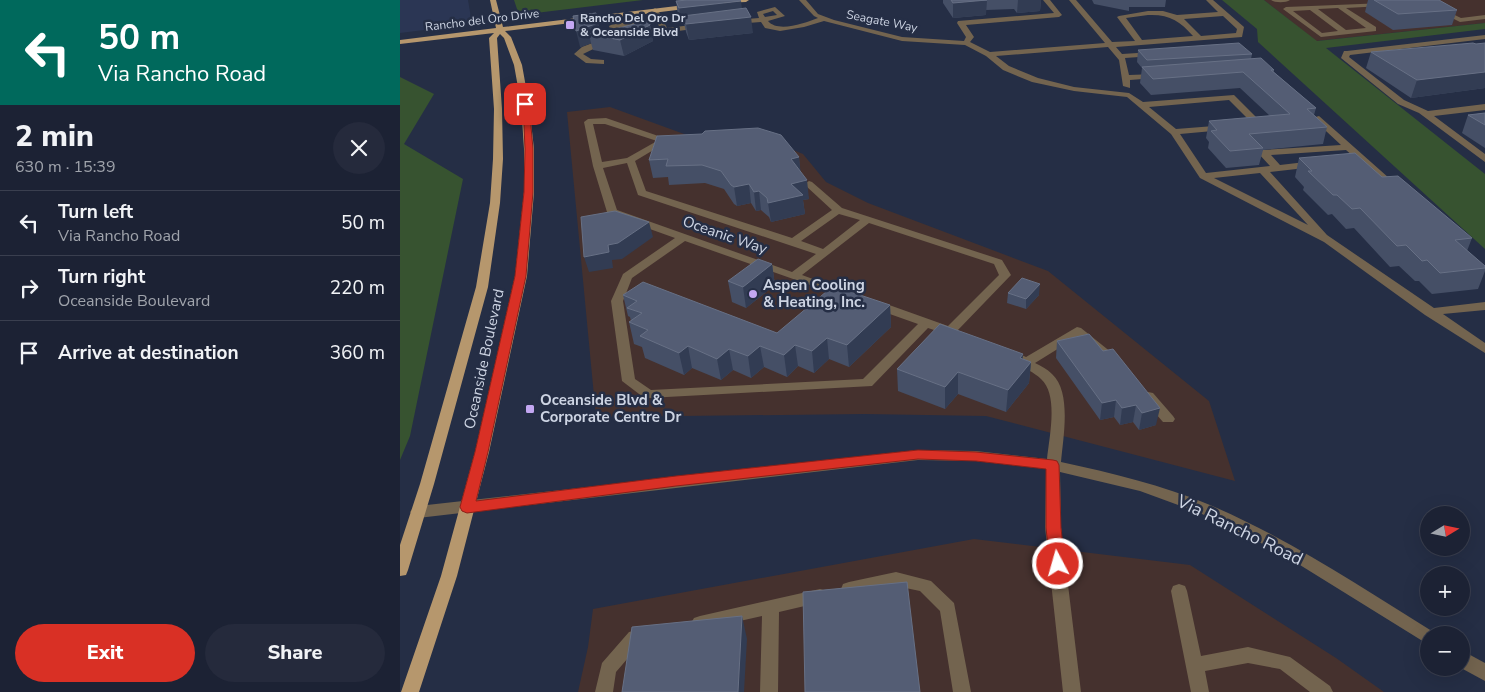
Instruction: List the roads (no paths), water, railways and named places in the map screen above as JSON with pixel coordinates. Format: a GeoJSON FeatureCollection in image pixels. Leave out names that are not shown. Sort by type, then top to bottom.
{"type":"FeatureCollection","features":[{"type":"Feature","properties":{"kind":"main road","name":"Oceanside Boulevard"},"geometry":{"type":"LineString","coordinates":[[410,692],[449,576],[482,452],[521,276],[529,192],[529,149],[525,104],[518,65],[507,37],[500,28],[493,0]]}},
{"type":"Feature","properties":{"kind":"main road"},"geometry":{"type":"LineString","coordinates":[[720,3],[746,0]]}},
{"type":"Feature","properties":{"kind":"main road","name":"Rancho del Oro Drive"},"geometry":{"type":"LineString","coordinates":[[400,42],[699,3]]}},
{"type":"Feature","properties":{"kind":"main road","name":"Rancho del Oro Drive"},"geometry":{"type":"LineString","coordinates":[[400,37],[500,28],[699,3]]}},
{"type":"Feature","properties":{"kind":"main road","name":"Oceanside Boulevard"},"geometry":{"type":"LineString","coordinates":[[400,570],[482,287],[495,203],[498,159],[498,110],[493,38],[500,28]]}},
{"type":"Feature","properties":{"kind":"street","name":"Seagate Way"},"geometry":{"type":"LineString","coordinates":[[802,0],[823,19],[874,34],[902,39],[966,43]]}},
{"type":"Feature","properties":{"kind":"street"},"geometry":{"type":"LineString","coordinates":[[1046,0],[1059,15],[961,23],[970,37],[966,43],[989,54],[1006,68],[1035,80],[1074,89],[1129,94]]}},
{"type":"Feature","properties":{"kind":"street"},"geometry":{"type":"LineString","coordinates":[[1072,0],[1123,60],[1129,94],[1174,132],[1203,176],[1328,240],[1429,312],[1485,349]]}},
{"type":"Feature","properties":{"kind":"street"},"geometry":{"type":"LineString","coordinates":[[989,54],[1239,35],[1241,29],[1209,0]]}},
{"type":"Feature","properties":{"kind":"street"},"geometry":{"type":"LineString","coordinates":[[1274,0],[1287,0]]}},
{"type":"Feature","properties":{"kind":"street"},"geometry":{"type":"LineString","coordinates":[[1339,6],[1373,29],[1321,35],[1286,9],[1312,8],[1339,6],[1394,3]]}},
{"type":"Feature","properties":{"kind":"street"},"geometry":{"type":"LineString","coordinates":[[1312,8],[1345,32]]}},
{"type":"Feature","properties":{"kind":"street"},"geometry":{"type":"LineString","coordinates":[[1435,9],[1460,20],[1485,17]]}},
{"type":"Feature","properties":{"kind":"street"},"geometry":{"type":"LineString","coordinates":[[655,10],[664,31]]}},
{"type":"Feature","properties":{"kind":"street"},"geometry":{"type":"LineString","coordinates":[[1140,42],[1121,17],[1154,14],[1177,17],[1224,14]]}},
{"type":"Feature","properties":{"kind":"street"},"geometry":{"type":"LineString","coordinates":[[1177,17],[1199,38]]}},
{"type":"Feature","properties":{"kind":"street"},"geometry":{"type":"LineString","coordinates":[[723,24],[762,18],[769,26],[778,28],[808,25],[823,19]]}},
{"type":"Feature","properties":{"kind":"street"},"geometry":{"type":"LineString","coordinates":[[617,37],[613,26],[638,23],[643,34]]}},
{"type":"Feature","properties":{"kind":"street"},"geometry":{"type":"LineString","coordinates":[[601,62],[589,61],[578,54],[585,48],[617,37],[713,25]]}},
{"type":"Feature","properties":{"kind":"street"},"geometry":{"type":"LineString","coordinates":[[1485,37],[1347,53],[1345,58],[1401,102],[1427,114],[1485,159]]}},
{"type":"Feature","properties":{"kind":"street"},"geometry":{"type":"LineString","coordinates":[[1120,56],[1158,54]]}},
{"type":"Feature","properties":{"kind":"street"},"geometry":{"type":"LineString","coordinates":[[1126,78],[1165,76]]}},
{"type":"Feature","properties":{"kind":"street"},"geometry":{"type":"LineString","coordinates":[[1140,105],[1231,97],[1258,124],[1174,132]]}},
{"type":"Feature","properties":{"kind":"street"},"geometry":{"type":"LineString","coordinates":[[1427,114],[1485,107]]}},
{"type":"Feature","properties":{"kind":"street"},"geometry":{"type":"LineString","coordinates":[[1312,115],[1406,198]]}},
{"type":"Feature","properties":{"kind":"street"},"geometry":{"type":"LineString","coordinates":[[606,121],[665,140],[630,160],[598,166],[588,122],[606,121]]}},
{"type":"Feature","properties":{"kind":"street"},"geometry":{"type":"LineString","coordinates":[[1278,168],[1263,153],[1349,147]]}},
{"type":"Feature","properties":{"kind":"street"},"geometry":{"type":"LineString","coordinates":[[1203,176],[1362,159]]}},
{"type":"Feature","properties":{"kind":"street"},"geometry":{"type":"LineString","coordinates":[[630,160],[642,193],[824,253]]}},
{"type":"Feature","properties":{"kind":"street","name":"Oceanic Way"},"geometry":{"type":"LineString","coordinates":[[598,166],[612,212],[966,337]]}},
{"type":"Feature","properties":{"kind":"street"},"geometry":{"type":"LineString","coordinates":[[1263,170],[1328,240]]}},
{"type":"Feature","properties":{"kind":"street"},"geometry":{"type":"LineString","coordinates":[[809,184],[838,210],[998,262],[1005,274],[950,331]]}},
{"type":"Feature","properties":{"kind":"street"},"geometry":{"type":"LineString","coordinates":[[793,242],[838,210]]}},
{"type":"Feature","properties":{"kind":"street"},"geometry":{"type":"LineString","coordinates":[[794,276],[867,220]]}},
{"type":"Feature","properties":{"kind":"street"},"geometry":{"type":"LineString","coordinates":[[684,238],[627,276],[626,291],[617,301],[628,381],[648,394],[867,384],[926,323]]}},
{"type":"Feature","properties":{"kind":"street"},"geometry":{"type":"LineString","coordinates":[[821,302],[835,291]]}},
{"type":"Feature","properties":{"kind":"street"},"geometry":{"type":"LineString","coordinates":[[1429,312],[1485,306]]}},
{"type":"Feature","properties":{"kind":"street"},"geometry":{"type":"LineString","coordinates":[[1028,362],[1077,331],[1127,371]]}},
{"type":"Feature","properties":{"kind":"street"},"geometry":{"type":"LineString","coordinates":[[1007,351],[1028,362],[1048,377],[1058,399],[1058,423],[1053,465],[1054,528],[1072,692]]}},
{"type":"Feature","properties":{"kind":"street"},"geometry":{"type":"LineString","coordinates":[[1139,385],[1168,419]]}},
{"type":"Feature","properties":{"kind":"street","name":"Via Rancho Road"},"geometry":{"type":"LineString","coordinates":[[418,512],[676,481],[918,455],[976,456],[1053,465],[1143,486],[1205,509],[1285,548],[1420,632]]}},
{"type":"Feature","properties":{"kind":"street"},"geometry":{"type":"LineString","coordinates":[[684,626],[896,579],[925,586],[948,608],[962,692]]}},
{"type":"Feature","properties":{"kind":"street"},"geometry":{"type":"LineString","coordinates":[[1179,591],[1200,692]]}},
{"type":"Feature","properties":{"kind":"street"},"geometry":{"type":"LineString","coordinates":[[769,692],[771,607]]}},
{"type":"Feature","properties":{"kind":"street"},"geometry":{"type":"LineString","coordinates":[[604,692],[608,669],[635,637],[654,633]]}},
{"type":"Feature","properties":{"kind":"street"},"geometry":{"type":"LineString","coordinates":[[1194,665],[1248,655],[1275,660],[1284,662],[1324,692]]}},
{"type":"Feature","properties":{"kind":"street"},"geometry":{"type":"LineString","coordinates":[[1470,664],[1485,673]]}},
{"type":"Feature","properties":{"kind":"place","name":"Rancho Del Oro Dr & Oceanside Blvd"},"geometry":{"type":"Point","coordinates":[570,25]}},
{"type":"Feature","properties":{"kind":"place","name":"Aspen Cooling & Heating, Inc."},"geometry":{"type":"Point","coordinates":[753,294]}},
{"type":"Feature","properties":{"kind":"place","name":"Oceanside Blvd & Corporate Centre Dr"},"geometry":{"type":"Point","coordinates":[530,409]}}]}
